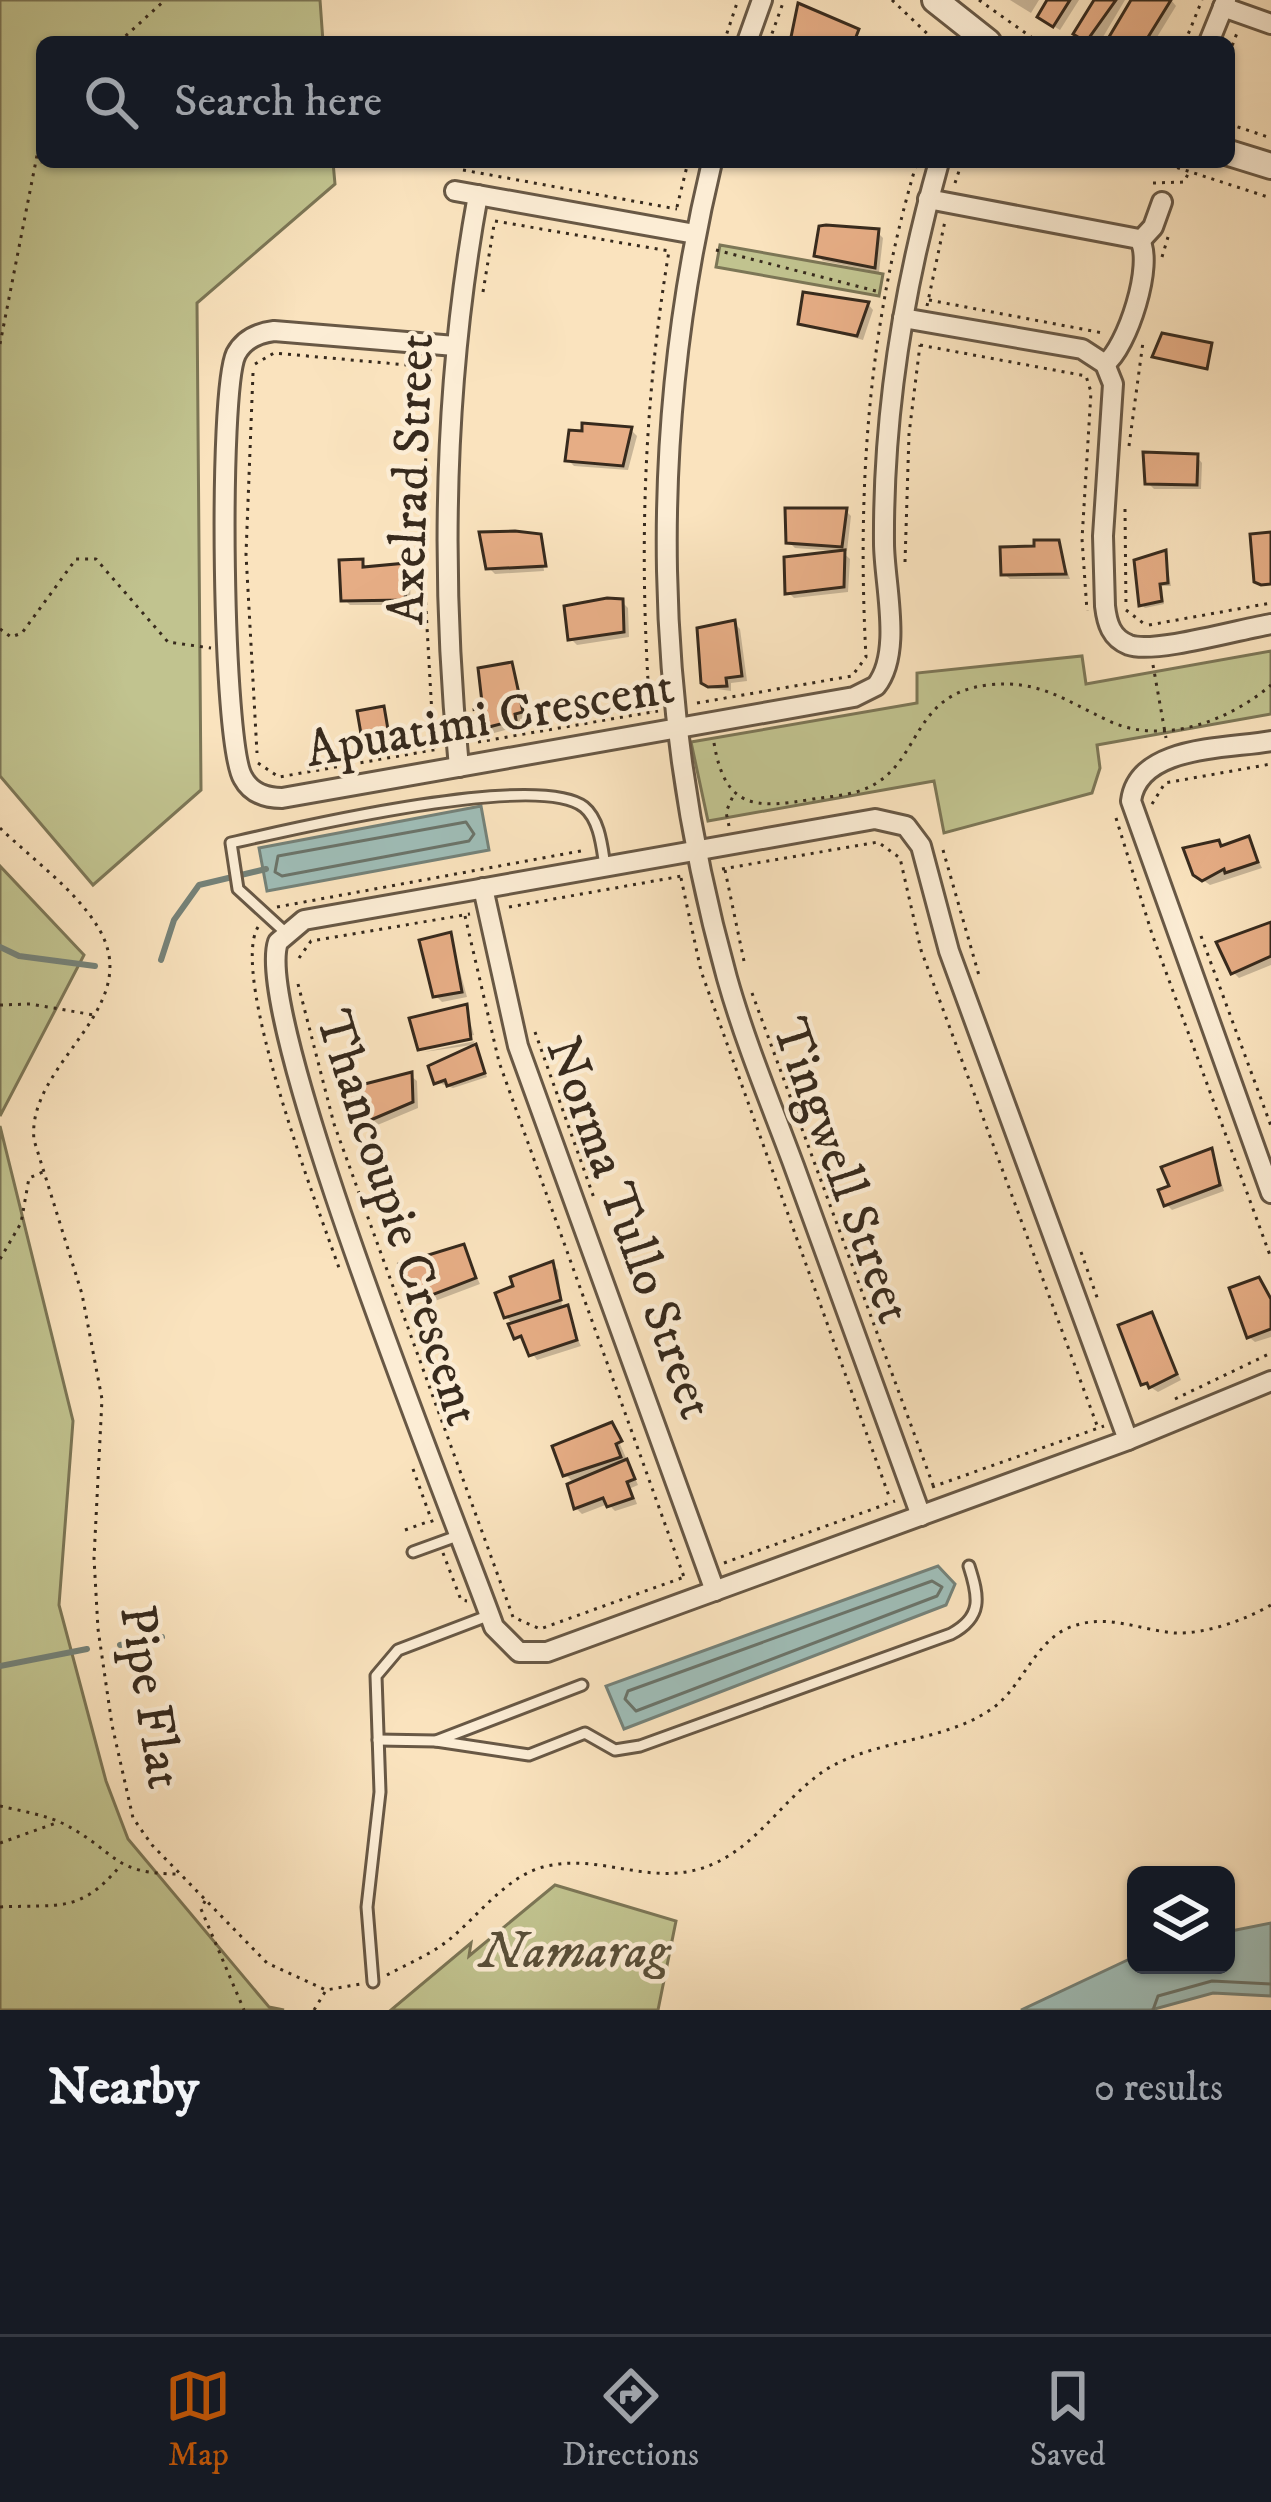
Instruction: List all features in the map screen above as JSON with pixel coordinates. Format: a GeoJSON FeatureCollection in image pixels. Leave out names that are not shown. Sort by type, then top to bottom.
{"type":"FeatureCollection","features":[{"type":"Feature","properties":{"kind":"street"},"geometry":{"type":"LineString","coordinates":[[750,36],[762,0]]}},
{"type":"Feature","properties":{"kind":"street"},"geometry":{"type":"LineString","coordinates":[[935,0],[980,36]]}},
{"type":"Feature","properties":{"kind":"street"},"geometry":{"type":"LineString","coordinates":[[1210,36],[1224,3],[1271,24]]}},
{"type":"Feature","properties":{"kind":"street"},"geometry":{"type":"LineString","coordinates":[[1235,155],[1271,166]]}},
{"type":"Feature","properties":{"kind":"street","name":"Tingwell Street"},"geometry":{"type":"LineString","coordinates":[[711,168],[675,356],[665,480],[665,605],[675,729],[702,872],[743,1026],[921,1516]]}},
{"type":"Feature","properties":{"kind":"street","name":"Apuatimi Crescent"},"geometry":{"type":"LineString","coordinates":[[455,346],[274,331],[253,336],[232,365],[225,500],[227,631],[237,762],[247,784],[261,795],[282,799],[861,696],[883,678],[889,657],[884,541],[888,429],[903,317],[937,168]]}},
{"type":"Feature","properties":{"kind":"street"},"geometry":{"type":"LineString","coordinates":[[455,191],[695,234]]}},
{"type":"Feature","properties":{"kind":"street","name":"Axelrad Street"},"geometry":{"type":"LineString","coordinates":[[459,767],[446,627],[445,487],[455,346],[478,195]]}},
{"type":"Feature","properties":{"kind":"street"},"geometry":{"type":"LineString","coordinates":[[1141,240],[1154,227],[1164,197]]}},
{"type":"Feature","properties":{"kind":"street"},"geometry":{"type":"LineString","coordinates":[[928,199],[1141,240]]}},
{"type":"Feature","properties":{"kind":"street"},"geometry":{"type":"LineString","coordinates":[[1105,364],[1127,337],[1146,255],[1141,240]]}},
{"type":"Feature","properties":{"kind":"street"},"geometry":{"type":"LineString","coordinates":[[903,317],[1082,350],[1105,364],[1113,388],[1103,536],[1106,610],[1119,639],[1271,624]]}},
{"type":"Feature","properties":{"kind":"street"},"geometry":{"type":"LineString","coordinates":[[1271,741],[1171,759],[1138,777],[1132,812],[1271,1193]]}},
{"type":"Feature","properties":{"kind":"street"},"geometry":{"type":"LineString","coordinates":[[285,932],[304,920],[483,888],[603,857],[698,850],[882,818],[900,822],[916,836],[949,951],[1127,1441]]}},
{"type":"Feature","properties":{"kind":"street","name":"Norma Tullo Street"},"geometry":{"type":"LineString","coordinates":[[483,888],[530,1083],[715,1591]]}},
{"type":"Feature","properties":{"kind":"street","name":"Thancoupie Crescent"},"geometry":{"type":"LineString","coordinates":[[285,932],[275,949],[274,967],[307,1108],[482,1595],[509,1647],[540,1654],[1127,1441],[1271,1381]]}},
{"type":"Feature","properties":{"kind":"lane"},"geometry":{"type":"LineString","coordinates":[[285,932],[238,889],[231,843],[446,801],[511,797],[564,799],[586,808],[603,857]]}},
{"type":"Feature","properties":{"kind":"lane"},"geometry":{"type":"LineString","coordinates":[[412,1552],[460,1535]]}},
{"type":"Feature","properties":{"kind":"lane"},"geometry":{"type":"LineString","coordinates":[[378,1741],[436,1742],[529,1756],[585,1733],[615,1750],[640,1746],[951,1634],[977,1610],[979,1597],[969,1566]]}},
{"type":"Feature","properties":{"kind":"lane"},"geometry":{"type":"LineString","coordinates":[[374,1982],[367,1907],[380,1792],[376,1676],[398,1650],[490,1615]]}},
{"type":"Feature","properties":{"kind":"lane"},"geometry":{"type":"LineString","coordinates":[[436,1742],[582,1685]]}},
{"type":"Feature","properties":{"kind":"path"},"geometry":{"type":"LineString","coordinates":[[126,36],[165,0]]}},
{"type":"Feature","properties":{"kind":"path"},"geometry":{"type":"LineString","coordinates":[[726,36],[738,0]]}},
{"type":"Feature","properties":{"kind":"path"},"geometry":{"type":"LineString","coordinates":[[771,36],[784,0]]}},
{"type":"Feature","properties":{"kind":"path"},"geometry":{"type":"LineString","coordinates":[[892,0],[930,36]]}},
{"type":"Feature","properties":{"kind":"path"},"geometry":{"type":"LineString","coordinates":[[979,0],[1030,36]]}},
{"type":"Feature","properties":{"kind":"path"},"geometry":{"type":"LineString","coordinates":[[1187,36],[1202,0]]}},
{"type":"Feature","properties":{"kind":"path"},"geometry":{"type":"LineString","coordinates":[[1235,126],[1271,138]]}},
{"type":"Feature","properties":{"kind":"path"},"geometry":{"type":"LineString","coordinates":[[0,344],[36,161]]}},
{"type":"Feature","properties":{"kind":"path"},"geometry":{"type":"LineString","coordinates":[[463,170],[677,209],[687,168]]}},
{"type":"Feature","properties":{"kind":"path"},"geometry":{"type":"LineString","coordinates":[[924,321],[960,168]]}},
{"type":"Feature","properties":{"kind":"path"},"geometry":{"type":"LineString","coordinates":[[1177,168],[1271,198]]}},
{"type":"Feature","properties":{"kind":"path"},"geometry":{"type":"LineString","coordinates":[[1164,197],[1153,181],[1184,182],[1189,172]]}},
{"type":"Feature","properties":{"kind":"path"},"geometry":{"type":"LineString","coordinates":[[481,307],[495,221],[669,251],[651,371],[643,500],[650,712]]}},
{"type":"Feature","properties":{"kind":"path"},"geometry":{"type":"LineString","coordinates":[[1160,268],[1172,224]]}},
{"type":"Feature","properties":{"kind":"path"},"geometry":{"type":"LineString","coordinates":[[710,268],[717,233]]}},
{"type":"Feature","properties":{"kind":"path"},"geometry":{"type":"LineString","coordinates":[[714,250],[884,293]]}},
{"type":"Feature","properties":{"kind":"path"},"geometry":{"type":"LineString","coordinates":[[1128,454],[1145,327]]}},
{"type":"Feature","properties":{"kind":"path"},"geometry":{"type":"LineString","coordinates":[[905,566],[909,434],[920,345],[1078,371],[1091,392],[1084,458],[1083,611],[1106,610]]}},
{"type":"Feature","properties":{"kind":"path"},"geometry":{"type":"LineString","coordinates":[[434,750],[422,539],[430,367],[267,353],[253,372],[246,502],[247,623],[258,762],[278,777],[434,750],[457,746],[478,742],[473,696]]}},
{"type":"Feature","properties":{"kind":"path"},"geometry":{"type":"LineString","coordinates":[[1125,493],[1126,609],[1148,635],[1171,759]]}},
{"type":"Feature","properties":{"kind":"path"},"geometry":{"type":"LineString","coordinates":[[0,628],[11,637],[22,634],[76,559],[95,560],[168,642],[217,650]]}},
{"type":"Feature","properties":{"kind":"path"},"geometry":{"type":"LineString","coordinates":[[1148,635],[1271,603]]}},
{"type":"Feature","properties":{"kind":"path"},"geometry":{"type":"LineString","coordinates":[[710,723],[726,784],[734,794],[768,807],[874,785],[891,772],[933,710],[958,693],[983,685],[1034,685],[1110,722],[1164,729],[1220,719],[1271,685]]}},
{"type":"Feature","properties":{"kind":"path"},"geometry":{"type":"LineString","coordinates":[[1152,805],[1166,783],[1271,764]]}},
{"type":"Feature","properties":{"kind":"path"},"geometry":{"type":"LineString","coordinates":[[1115,818],[1271,1258]]}},
{"type":"Feature","properties":{"kind":"path","name":"Pipe Flat"},"geometry":{"type":"LineString","coordinates":[[0,828],[101,932],[110,955],[108,985],[96,1015],[42,1089],[32,1117],[43,1172],[82,1294],[102,1400],[96,1596],[125,1794],[152,1845],[267,1964],[298,1982],[326,1990]]}},
{"type":"Feature","properties":{"kind":"path"},"geometry":{"type":"LineString","coordinates":[[295,963],[311,941],[878,842],[900,858],[921,950],[1098,1428]]}},
{"type":"Feature","properties":{"kind":"path"},"geometry":{"type":"LineString","coordinates":[[345,1286],[285,1111],[255,990],[249,950],[266,917],[292,901],[603,857]]}},
{"type":"Feature","properties":{"kind":"path"},"geometry":{"type":"LineString","coordinates":[[725,868],[748,981],[934,1486],[1120,1421]]}},
{"type":"Feature","properties":{"kind":"path"},"geometry":{"type":"LineString","coordinates":[[298,985],[334,1124],[513,1617],[540,1629],[891,1502],[701,971],[680,876]]}},
{"type":"Feature","properties":{"kind":"path"},"geometry":{"type":"LineString","coordinates":[[465,914],[499,1062],[685,1577]]}},
{"type":"Feature","properties":{"kind":"path"},"geometry":{"type":"LineString","coordinates":[[1199,933],[1271,1126]]}},
{"type":"Feature","properties":{"kind":"path"},"geometry":{"type":"LineString","coordinates":[[0,1005],[30,1004],[96,1015]]}},
{"type":"Feature","properties":{"kind":"path"},"geometry":{"type":"LineString","coordinates":[[530,1017],[600,1213]]}},
{"type":"Feature","properties":{"kind":"path"},"geometry":{"type":"LineString","coordinates":[[0,1259],[22,1223],[29,1178],[43,1172]]}},
{"type":"Feature","properties":{"kind":"path"},"geometry":{"type":"LineString","coordinates":[[1172,1400],[1271,1353]]}},
{"type":"Feature","properties":{"kind":"path"},"geometry":{"type":"LineString","coordinates":[[408,1456],[460,1600],[482,1595]]}},
{"type":"Feature","properties":{"kind":"path"},"geometry":{"type":"LineString","coordinates":[[405,1531],[432,1521]]}},
{"type":"Feature","properties":{"kind":"path"},"geometry":{"type":"LineString","coordinates":[[314,2010],[326,1990],[374,1982],[446,1943],[509,1886],[541,1868],[578,1864],[674,1876],[731,1854],[810,1780],[837,1763],[983,1715],[1008,1697],[1043,1648],[1064,1630],[1094,1621],[1177,1633],[1217,1627],[1271,1605]]}},
{"type":"Feature","properties":{"kind":"path"},"geometry":{"type":"LineString","coordinates":[[0,1806],[61,1822],[120,1866],[141,1874],[181,1874]]}},
{"type":"Feature","properties":{"kind":"path"},"geometry":{"type":"LineString","coordinates":[[0,1843],[61,1822]]}},
{"type":"Feature","properties":{"kind":"path"},"geometry":{"type":"LineString","coordinates":[[0,1906],[74,1904],[96,1895],[120,1866]]}},
{"type":"Feature","properties":{"kind":"path"},"geometry":{"type":"LineString","coordinates":[[207,1898],[202,1909],[244,2010]]}},
{"type":"Feature","properties":{"kind":"green space"},"geometry":{"type":"Polygon","coordinates":[[[0,0],[320,0],[323,36],[36,36],[36,168],[334,168],[335,184],[197,303],[201,790],[93,885],[0,776],[0,0]]]}},
{"type":"Feature","properties":{"kind":"green space"},"geometry":{"type":"Polygon","coordinates":[[[720,245],[883,274],[879,296],[716,267],[720,245]]]}},
{"type":"Feature","properties":{"kind":"green space"},"geometry":{"type":"Polygon","coordinates":[[[1271,651],[1271,714],[1097,745],[1100,768],[1092,793],[944,833],[934,781],[708,821],[691,742],[917,703],[917,673],[1082,656],[1086,684],[1271,651]]]}},
{"type":"Feature","properties":{"kind":"green space"},"geometry":{"type":"Polygon","coordinates":[[[0,866],[84,955],[0,1116],[0,866]]]}},
{"type":"Feature","properties":{"kind":"green space"},"geometry":{"type":"Polygon","coordinates":[[[0,1126],[73,1421],[59,1605],[106,1781],[128,1839],[269,2007],[284,2010],[0,2010],[0,1126]]]}},
{"type":"Feature","properties":{"kind":"green space","name":"Namarag"},"geometry":{"type":"Polygon","coordinates":[[[555,1885],[676,1921],[658,2010],[391,2010],[471,1943],[469,1956],[555,1885]]]}},
{"type":"Feature","properties":{"kind":"water"},"geometry":{"type":"Polygon","coordinates":[[[481,806],[489,850],[267,891],[259,848],[481,806]]]}},
{"type":"Feature","properties":{"kind":"water"},"geometry":{"type":"Polygon","coordinates":[[[938,1566],[955,1584],[946,1605],[624,1729],[606,1686],[938,1566]]]}},
{"type":"Feature","properties":{"kind":"water"},"geometry":{"type":"Polygon","coordinates":[[[1271,1923],[1271,1996],[1213,1993],[1151,2010],[1021,2010],[1127,1960],[1127,1974],[1235,1974],[1235,1930],[1271,1923]]]}},
{"type":"Feature","properties":{"kind":"building"},"geometry":{"type":"Polygon","coordinates":[[[1047,0],[1070,0],[1053,27],[1037,17],[1047,0]]]}},
{"type":"Feature","properties":{"kind":"building"},"geometry":{"type":"Polygon","coordinates":[[[1094,0],[1116,0],[1090,36],[1073,34],[1094,0]]]}},
{"type":"Feature","properties":{"kind":"building"},"geometry":{"type":"Polygon","coordinates":[[[1131,0],[1171,0],[1149,36],[1110,36],[1131,0]]]}},
{"type":"Feature","properties":{"kind":"building"},"geometry":{"type":"Polygon","coordinates":[[[798,3],[859,29],[856,36],[791,36],[798,3]]]}},
{"type":"Feature","properties":{"kind":"building"},"geometry":{"type":"Polygon","coordinates":[[[819,226],[879,229],[875,268],[814,256],[819,226]]]}},
{"type":"Feature","properties":{"kind":"building"},"geometry":{"type":"Polygon","coordinates":[[[803,292],[869,302],[857,336],[798,324],[803,292]]]}},
{"type":"Feature","properties":{"kind":"building"},"geometry":{"type":"Polygon","coordinates":[[[1162,333],[1212,343],[1207,369],[1152,357],[1162,333]]]}},
{"type":"Feature","properties":{"kind":"building"},"geometry":{"type":"Polygon","coordinates":[[[582,423],[632,427],[623,466],[565,461],[569,430],[582,431],[582,423]]]}},
{"type":"Feature","properties":{"kind":"building"},"geometry":{"type":"Polygon","coordinates":[[[1143,452],[1198,454],[1197,485],[1145,484],[1143,452]]]}},
{"type":"Feature","properties":{"kind":"building"},"geometry":{"type":"Polygon","coordinates":[[[785,508],[847,508],[842,547],[786,543],[785,508]]]}},
{"type":"Feature","properties":{"kind":"building"},"geometry":{"type":"Polygon","coordinates":[[[479,532],[541,534],[546,566],[486,569],[479,532]]]}},
{"type":"Feature","properties":{"kind":"building"},"geometry":{"type":"Polygon","coordinates":[[[1271,532],[1271,584],[1261,585],[1254,582],[1250,534],[1271,532]]]}},
{"type":"Feature","properties":{"kind":"building"},"geometry":{"type":"Polygon","coordinates":[[[1034,540],[1059,540],[1066,574],[1001,575],[1000,547],[1034,546],[1034,540]]]}},
{"type":"Feature","properties":{"kind":"building"},"geometry":{"type":"Polygon","coordinates":[[[845,550],[844,587],[785,594],[784,557],[845,550]]]}},
{"type":"Feature","properties":{"kind":"building"},"geometry":{"type":"Polygon","coordinates":[[[1166,550],[1168,583],[1160,584],[1162,601],[1139,606],[1134,560],[1166,550]]]}},
{"type":"Feature","properties":{"kind":"building"},"geometry":{"type":"Polygon","coordinates":[[[363,559],[363,567],[407,563],[405,600],[341,601],[339,560],[363,559]]]}},
{"type":"Feature","properties":{"kind":"building"},"geometry":{"type":"Polygon","coordinates":[[[623,599],[624,632],[568,640],[564,606],[623,599]]]}},
{"type":"Feature","properties":{"kind":"building"},"geometry":{"type":"Polygon","coordinates":[[[735,620],[742,676],[726,678],[727,686],[708,687],[701,683],[697,628],[735,620]]]}},
{"type":"Feature","properties":{"kind":"building"},"geometry":{"type":"Polygon","coordinates":[[[512,662],[523,712],[515,714],[516,720],[485,728],[478,668],[512,662]]]}},
{"type":"Feature","properties":{"kind":"building"},"geometry":{"type":"Polygon","coordinates":[[[384,706],[391,747],[364,751],[357,711],[384,706]]]}},
{"type":"Feature","properties":{"kind":"building"},"geometry":{"type":"Polygon","coordinates":[[[1249,836],[1258,862],[1225,873],[1224,869],[1202,881],[1193,875],[1183,848],[1219,840],[1221,846],[1249,836]]]}},
{"type":"Feature","properties":{"kind":"building"},"geometry":{"type":"Polygon","coordinates":[[[1271,922],[1271,956],[1231,974],[1216,942],[1271,922]]]}},
{"type":"Feature","properties":{"kind":"building"},"geometry":{"type":"Polygon","coordinates":[[[451,932],[462,992],[433,997],[419,940],[451,932]]]}},
{"type":"Feature","properties":{"kind":"building"},"geometry":{"type":"Polygon","coordinates":[[[467,1004],[471,1039],[418,1050],[409,1018],[467,1004]]]}},
{"type":"Feature","properties":{"kind":"building"},"geometry":{"type":"Polygon","coordinates":[[[476,1044],[485,1073],[447,1086],[445,1080],[434,1084],[428,1066],[476,1044]]]}},
{"type":"Feature","properties":{"kind":"building"},"geometry":{"type":"Polygon","coordinates":[[[412,1072],[413,1102],[359,1125],[341,1090],[412,1072]]]}},
{"type":"Feature","properties":{"kind":"building"},"geometry":{"type":"Polygon","coordinates":[[[1212,1148],[1220,1185],[1164,1206],[1158,1190],[1169,1186],[1161,1167],[1212,1148]]]}},
{"type":"Feature","properties":{"kind":"building"},"geometry":{"type":"Polygon","coordinates":[[[464,1244],[476,1278],[419,1300],[399,1264],[464,1244]]]}},
{"type":"Feature","properties":{"kind":"building"},"geometry":{"type":"Polygon","coordinates":[[[553,1261],[561,1300],[504,1318],[495,1293],[513,1286],[510,1277],[553,1261]]]}},
{"type":"Feature","properties":{"kind":"building"},"geometry":{"type":"Polygon","coordinates":[[[1259,1277],[1271,1299],[1271,1329],[1247,1338],[1229,1288],[1259,1277]]]}},
{"type":"Feature","properties":{"kind":"building"},"geometry":{"type":"Polygon","coordinates":[[[568,1305],[577,1340],[529,1356],[521,1336],[514,1339],[508,1324],[568,1305]]]}},
{"type":"Feature","properties":{"kind":"building"},"geometry":{"type":"Polygon","coordinates":[[[1152,1312],[1177,1374],[1149,1388],[1147,1383],[1141,1385],[1118,1325],[1152,1312]]]}},
{"type":"Feature","properties":{"kind":"building"},"geometry":{"type":"Polygon","coordinates":[[[612,1422],[622,1441],[616,1444],[621,1457],[563,1476],[552,1446],[612,1422]]]}},
{"type":"Feature","properties":{"kind":"building"},"geometry":{"type":"Polygon","coordinates":[[[627,1459],[635,1479],[627,1482],[633,1498],[607,1507],[603,1498],[574,1509],[567,1484],[627,1459]]]}},
{"type":"Feature","properties":{"kind":"waterway"},"geometry":{"type":"LineString","coordinates":[[161,960],[174,920],[199,885],[266,869]]}},
{"type":"Feature","properties":{"kind":"waterway"},"geometry":{"type":"LineString","coordinates":[[0,947],[19,956],[95,966]]}},
{"type":"Feature","properties":{"kind":"waterway"},"geometry":{"type":"LineString","coordinates":[[120,1645],[162,1637]]}},
{"type":"Feature","properties":{"kind":"waterway"},"geometry":{"type":"LineString","coordinates":[[0,1666],[87,1649]]}}]}
